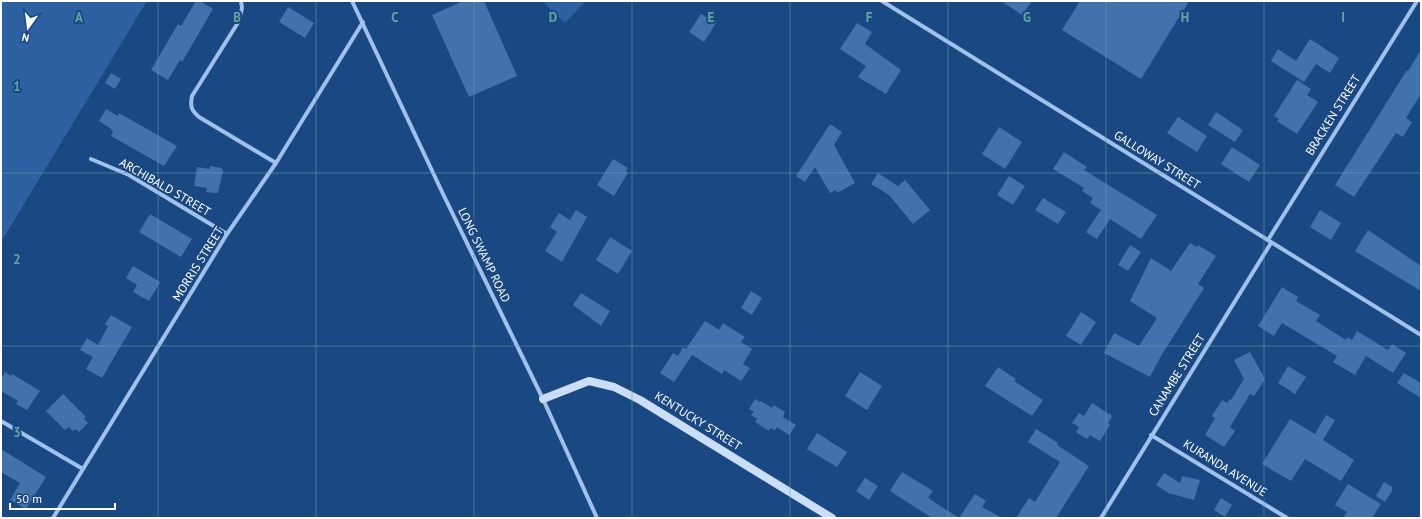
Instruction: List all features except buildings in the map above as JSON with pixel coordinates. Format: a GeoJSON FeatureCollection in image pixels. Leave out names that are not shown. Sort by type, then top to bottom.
{"type":"FeatureCollection","features":[{"type":"Feature","properties":{"kind":"street"},"geometry":{"type":"LineString","coordinates":[[241,1],[242,8],[239,21],[192,96],[190,104],[192,111],[199,117],[276,163]]}},
{"type":"Feature","properties":{"kind":"street","name":"LONG SWAMP ROAD"},"geometry":{"type":"LineString","coordinates":[[352,1],[444,196],[543,400],[597,518]]}},
{"type":"Feature","properties":{"kind":"street","name":"GALLOWAY STREET"},"geometry":{"type":"LineString","coordinates":[[882,1],[1421,335]]}},
{"type":"Feature","properties":{"kind":"street","name":"BRACKEN STREET"},"geometry":{"type":"LineString","coordinates":[[1269,241],[1417,1]]}},
{"type":"Feature","properties":{"kind":"street","name":"MORRIS STREET"},"geometry":{"type":"LineString","coordinates":[[53,518],[227,234],[276,163],[363,22]]}},
{"type":"Feature","properties":{"kind":"street","name":"ARCHIBALD STREET"},"geometry":{"type":"LineString","coordinates":[[91,159],[129,175],[227,234]]}},
{"type":"Feature","properties":{"kind":"street","name":"CANAMBE STREET"},"geometry":{"type":"LineString","coordinates":[[1101,518],[1269,241]]}},
{"type":"Feature","properties":{"kind":"street","name":"KENTUCKY STREET"},"geometry":{"type":"LineString","coordinates":[[543,400],[589,381],[614,387],[640,400],[832,518]]}},
{"type":"Feature","properties":{"kind":"street"},"geometry":{"type":"LineString","coordinates":[[1,421],[83,470]]}},
{"type":"Feature","properties":{"kind":"street","name":"KURANDA AVENUE"},"geometry":{"type":"LineString","coordinates":[[1152,435],[1287,518]]}},
{"type":"Feature","properties":{"kind":"shaded area"},"geometry":{"type":"Polygon","coordinates":[[[1,1],[147,1],[1,242],[1,1]]]}},
{"type":"Feature","properties":{"kind":"shaded area"},"geometry":{"type":"Polygon","coordinates":[[[542,1],[586,1],[565,23],[542,1]]]}}]}
